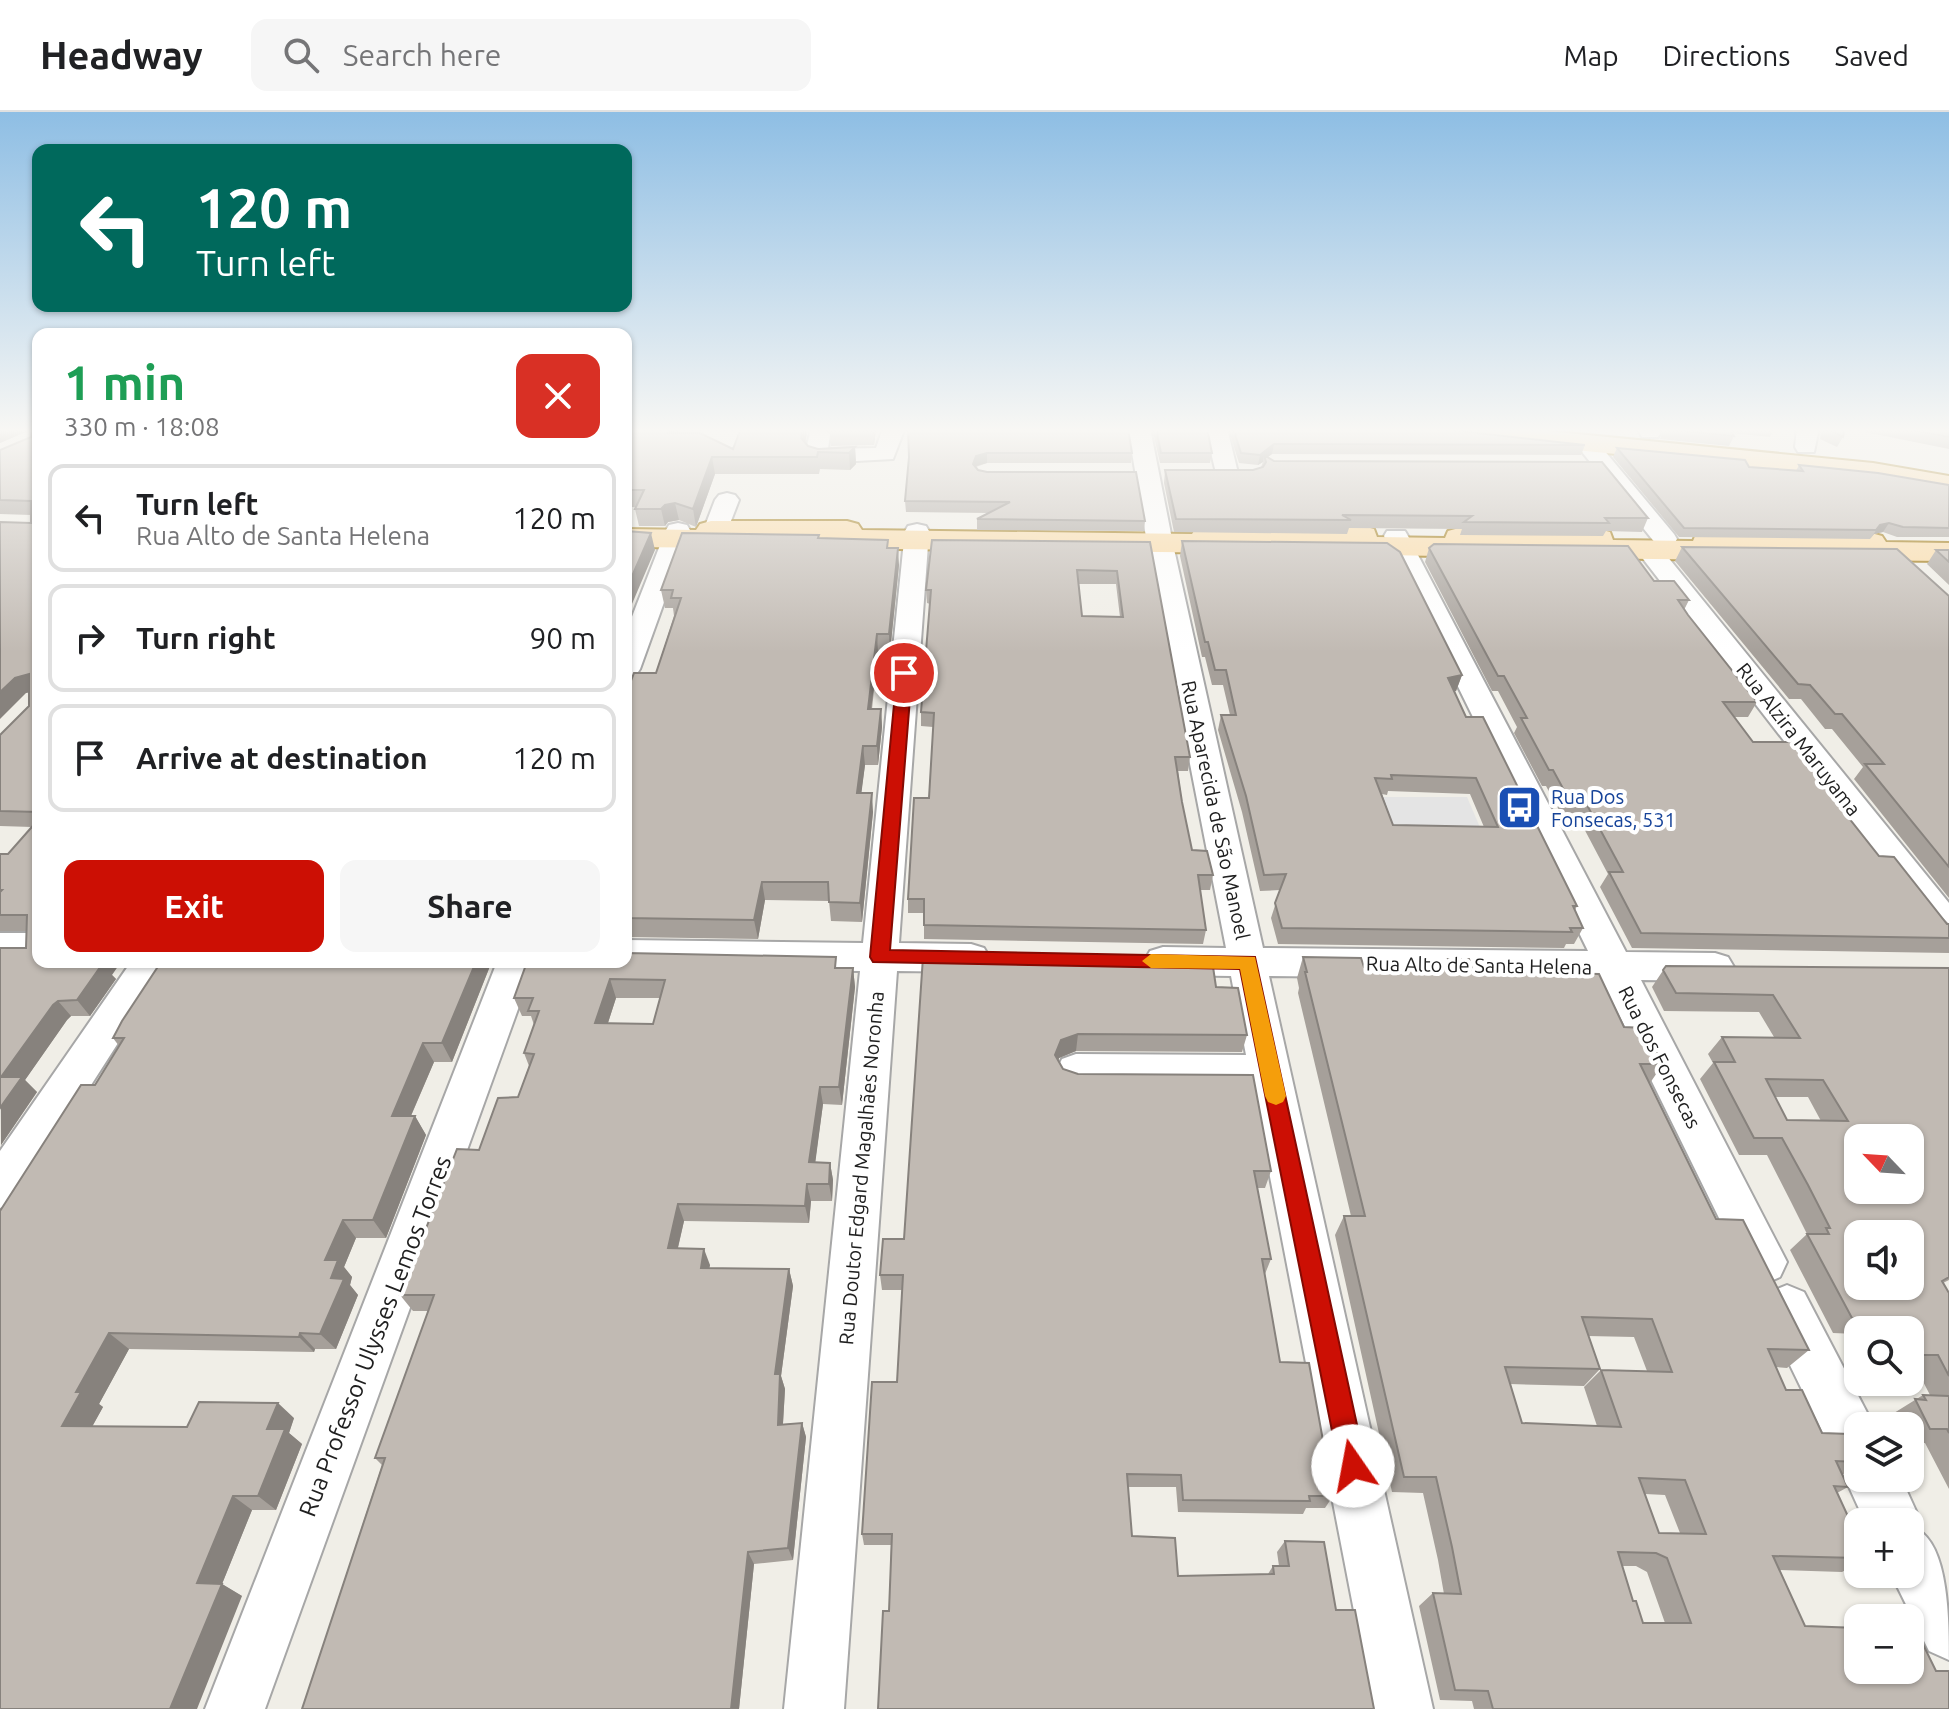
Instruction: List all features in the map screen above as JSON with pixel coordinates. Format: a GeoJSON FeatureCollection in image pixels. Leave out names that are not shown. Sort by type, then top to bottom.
{"type":"FeatureCollection","features":[{"type":"Feature","properties":{"kind":"main road"},"geometry":{"type":"LineString","coordinates":[[632,530],[676,534],[1657,544],[1898,555],[1949,552]]}},
{"type":"Feature","properties":{"kind":"main road"},"geometry":{"type":"LineString","coordinates":[[632,538],[676,534]]}},
{"type":"Feature","properties":{"kind":"main road"},"geometry":{"type":"LineString","coordinates":[[1898,555],[1949,542]]}},
{"type":"Feature","properties":{"kind":"street"},"geometry":{"type":"LineString","coordinates":[[713,534],[726,503]]}},
{"type":"Feature","properties":{"kind":"street","name":"Rua Aparecida de São Manoel"},"geometry":{"type":"LineString","coordinates":[[1151,503],[1403,1709]]}},
{"type":"Feature","properties":{"kind":"street","name":"Rua Alzira Maruyama"},"geometry":{"type":"LineString","coordinates":[[1630,503],[1657,544],[1949,928]]}},
{"type":"Feature","properties":{"kind":"street"},"geometry":{"type":"LineString","coordinates":[[632,653],[676,534]]}},
{"type":"Feature","properties":{"kind":"street","name":"Rua Doutor Edgard Magalhães Noronha"},"geometry":{"type":"LineString","coordinates":[[814,1709],[916,535]]}},
{"type":"Feature","properties":{"kind":"street","name":"Rua dos Fonsecas"},"geometry":{"type":"LineString","coordinates":[[1399,541],[1844,1422]]}},
{"type":"Feature","properties":{"kind":"street"},"geometry":{"type":"LineString","coordinates":[[0,947],[32,947]]}},
{"type":"Feature","properties":{"kind":"street"},"geometry":{"type":"LineString","coordinates":[[632,954],[1002,959]]}},
{"type":"Feature","properties":{"kind":"street","name":"Rua Alto de Santa Helena"},"geometry":{"type":"LineString","coordinates":[[1125,961],[1742,967]]}},
{"type":"Feature","properties":{"kind":"street"},"geometry":{"type":"LineString","coordinates":[[0,1188],[147,968]]}},
{"type":"Feature","properties":{"kind":"street","name":"Rua Professor Ulysses Lemos Torres"},"geometry":{"type":"LineString","coordinates":[[235,1709],[514,968]]}},
{"type":"Feature","properties":{"kind":"street"},"geometry":{"type":"LineString","coordinates":[[1076,1071],[1271,1072]]}},
{"type":"Feature","properties":{"kind":"street"},"geometry":{"type":"LineString","coordinates":[[1924,1582],[1949,1631]]}},
{"type":"Feature","properties":{"kind":"shaded area"},"geometry":{"type":"Polygon","coordinates":[[[1376,797],[1467,797],[1485,839],[1390,838],[1376,797]]]}},
{"type":"Feature","properties":{"kind":"building"},"geometry":{"type":"Polygon","coordinates":[[[32,503],[32,812],[0,811],[0,735],[29,706],[29,674],[15,678],[0,692],[0,522],[31,523],[32,503]]]}},
{"type":"Feature","properties":{"kind":"building"},"geometry":{"type":"Polygon","coordinates":[[[638,503],[695,503],[693,509],[675,503],[661,509],[635,509],[638,503]]]}},
{"type":"Feature","properties":{"kind":"building"},"geometry":{"type":"Polygon","coordinates":[[[1009,503],[1142,503],[1145,521],[977,519],[1009,503]]]}},
{"type":"Feature","properties":{"kind":"building"},"geometry":{"type":"Polygon","coordinates":[[[1172,503],[1635,503],[1648,518],[1605,518],[1609,523],[1464,522],[1472,516],[1342,515],[1351,520],[1176,519],[1172,503]]]}},
{"type":"Feature","properties":{"kind":"building"},"geometry":{"type":"Polygon","coordinates":[[[1663,503],[1949,503],[1949,528],[1903,527],[1889,523],[1880,525],[1876,530],[1684,528],[1663,503]]]}},
{"type":"Feature","properties":{"kind":"building"},"geometry":{"type":"Polygon","coordinates":[[[632,531],[651,533],[632,576],[632,531]]]}},
{"type":"Feature","properties":{"kind":"building"},"geometry":{"type":"Polygon","coordinates":[[[682,533],[819,535],[818,538],[888,540],[887,548],[898,548],[889,634],[877,634],[868,709],[881,709],[877,746],[863,746],[857,793],[872,793],[860,903],[829,902],[828,882],[762,882],[754,920],[632,918],[632,678],[634,673],[656,673],[681,598],[671,598],[673,590],[661,590],[682,533]]]}},
{"type":"Feature","properties":{"kind":"building"},"geometry":{"type":"Polygon","coordinates":[[[932,540],[1150,542],[1190,757],[1175,757],[1182,802],[1192,850],[1207,851],[1213,875],[1198,875],[1206,930],[924,925],[924,899],[908,899],[914,798],[929,798],[934,713],[921,712],[931,590],[926,590],[932,540]],[[1077,570],[1082,616],[1123,617],[1117,571],[1077,570]]]}},
{"type":"Feature","properties":{"kind":"building"},"geometry":{"type":"Polygon","coordinates":[[[1182,541],[1387,543],[1400,552],[1462,675],[1448,678],[1466,717],[1483,717],[1577,906],[1573,906],[1583,928],[1570,928],[1572,932],[1282,928],[1275,903],[1286,874],[1264,875],[1246,796],[1221,715],[1236,715],[1226,670],[1215,670],[1208,642],[1205,642],[1182,541]],[[1391,775],[1392,779],[1375,778],[1393,825],[1498,827],[1476,778],[1391,775]]]}},
{"type":"Feature","properties":{"kind":"building"},"geometry":{"type":"Polygon","coordinates":[[[1434,544],[1628,546],[1654,581],[1674,581],[1689,600],[1678,600],[1688,615],[1757,702],[1723,702],[1753,742],[1803,742],[1818,762],[1811,762],[1828,784],[1822,784],[1879,856],[1894,857],[1949,924],[1949,938],[1641,933],[1609,872],[1623,872],[1587,805],[1572,805],[1553,770],[1549,770],[1521,718],[1527,718],[1504,676],[1498,676],[1429,548],[1434,544]]]}},
{"type":"Feature","properties":{"kind":"building"},"geometry":{"type":"Polygon","coordinates":[[[1682,547],[1897,549],[1949,596],[1949,867],[1865,764],[1884,764],[1842,714],[1835,714],[1810,685],[1798,684],[1682,547]]]}},
{"type":"Feature","properties":{"kind":"building"},"geometry":{"type":"Polygon","coordinates":[[[1936,550],[1949,550],[1949,562],[1936,550]]]}},
{"type":"Feature","properties":{"kind":"building"},"geometry":{"type":"Polygon","coordinates":[[[32,827],[32,968],[99,968],[77,1000],[58,1001],[53,1005],[1,1077],[22,1077],[0,1108],[0,948],[26,948],[27,915],[0,915],[0,854],[8,854],[32,827]]]}},
{"type":"Feature","properties":{"kind":"building"},"geometry":{"type":"Polygon","coordinates":[[[632,953],[836,957],[835,968],[853,968],[839,1087],[820,1087],[809,1162],[830,1163],[829,1184],[807,1184],[805,1206],[678,1204],[668,1248],[704,1249],[701,1268],[789,1269],[775,1374],[780,1374],[778,1425],[802,1423],[788,1548],[748,1552],[731,1709],[302,1709],[385,1458],[375,1458],[434,1295],[400,1295],[457,1149],[479,1150],[498,1098],[518,1097],[534,1054],[524,1053],[539,1011],[528,1011],[533,998],[514,998],[525,968],[632,968],[632,953]],[[610,979],[595,1023],[653,1024],[665,980],[610,979]]]}},
{"type":"Feature","properties":{"kind":"building"},"geometry":{"type":"Polygon","coordinates":[[[923,957],[1212,960],[1216,987],[1238,988],[1247,1035],[1078,1034],[1061,1040],[1055,1055],[1063,1069],[1078,1074],[1253,1075],[1271,1171],[1254,1171],[1271,1259],[1262,1259],[1280,1362],[1309,1363],[1333,1496],[1309,1496],[1310,1501],[1183,1500],[1181,1475],[1127,1474],[1132,1536],[1175,1538],[1178,1576],[1274,1574],[1273,1566],[1289,1566],[1285,1541],[1324,1542],[1336,1610],[1355,1610],[1374,1709],[878,1709],[883,1611],[889,1611],[892,1534],[862,1534],[872,1382],[897,1382],[903,1275],[880,1275],[883,1239],[904,1239],[923,957]]]}},
{"type":"Feature","properties":{"kind":"building"},"geometry":{"type":"Polygon","coordinates":[[[1303,957],[1361,958],[1364,967],[1451,969],[1448,959],[1469,959],[1473,971],[1599,974],[1624,1027],[1645,1028],[1663,1064],[1640,1064],[1716,1219],[1743,1220],[1809,1350],[1768,1349],[1786,1390],[1802,1390],[1822,1433],[1844,1434],[1844,1461],[1836,1461],[1844,1478],[1844,1487],[1834,1486],[1844,1508],[1844,1558],[1773,1556],[1805,1626],[1844,1627],[1844,1684],[1924,1684],[1924,1646],[1936,1671],[1949,1671],[1949,1709],[1493,1709],[1488,1691],[1455,1690],[1433,1593],[1461,1594],[1452,1547],[1436,1477],[1404,1477],[1344,1216],[1365,1216],[1303,957]],[[1582,1317],[1600,1369],[1505,1367],[1522,1423],[1621,1427],[1601,1370],[1672,1372],[1652,1319],[1582,1317]],[[1639,1478],[1659,1533],[1706,1534],[1685,1480],[1639,1478]],[[1618,1552],[1643,1623],[1691,1623],[1667,1558],[1656,1553],[1618,1552]]]}},
{"type":"Feature","properties":{"kind":"building"},"geometry":{"type":"Polygon","coordinates":[[[1666,966],[1949,968],[1949,1277],[1942,1281],[1949,1293],[1949,1376],[1938,1355],[1924,1355],[1924,1316],[1851,1316],[1807,1234],[1829,1234],[1826,1228],[1830,1228],[1808,1185],[1782,1138],[1754,1138],[1714,1062],[1735,1062],[1722,1037],[1800,1038],[1773,995],[1676,993],[1663,970],[1666,966]],[[1766,1079],[1787,1120],[1848,1121],[1823,1080],[1766,1079]]]}},
{"type":"Feature","properties":{"kind":"building"},"geometry":{"type":"Polygon","coordinates":[[[157,968],[473,968],[442,1043],[423,1043],[392,1116],[415,1116],[373,1220],[343,1220],[325,1260],[338,1260],[331,1278],[344,1279],[320,1334],[300,1333],[299,1337],[109,1333],[76,1392],[81,1392],[62,1426],[187,1427],[199,1402],[278,1403],[267,1429],[285,1429],[258,1496],[233,1496],[197,1583],[222,1584],[170,1709],[0,1709],[0,1211],[81,1085],[95,1085],[124,1038],[113,1038],[157,968]]]}},
{"type":"Feature","properties":{"kind":"building"},"geometry":{"type":"Polygon","coordinates":[[[1924,1395],[1949,1396],[1949,1433],[1947,1429],[1930,1429],[1915,1399],[1926,1400],[1924,1395]]]}},
{"type":"Feature","properties":{"kind":"slow traffic"},"geometry":{"type":"LineString","coordinates":[[1151,961],[1248,962],[1276,1096]]}},
{"type":"Feature","properties":{"kind":"place","name":"Rua Dos Fonsecas, 531"},"geometry":{"type":"Point","coordinates":[1520,807]}},
{"type":"Feature","properties":{"kind":"route"},"geometry":{"type":"LineString","coordinates":[[904,673],[880,957],[1248,962],[1353,1466]]}}]}
